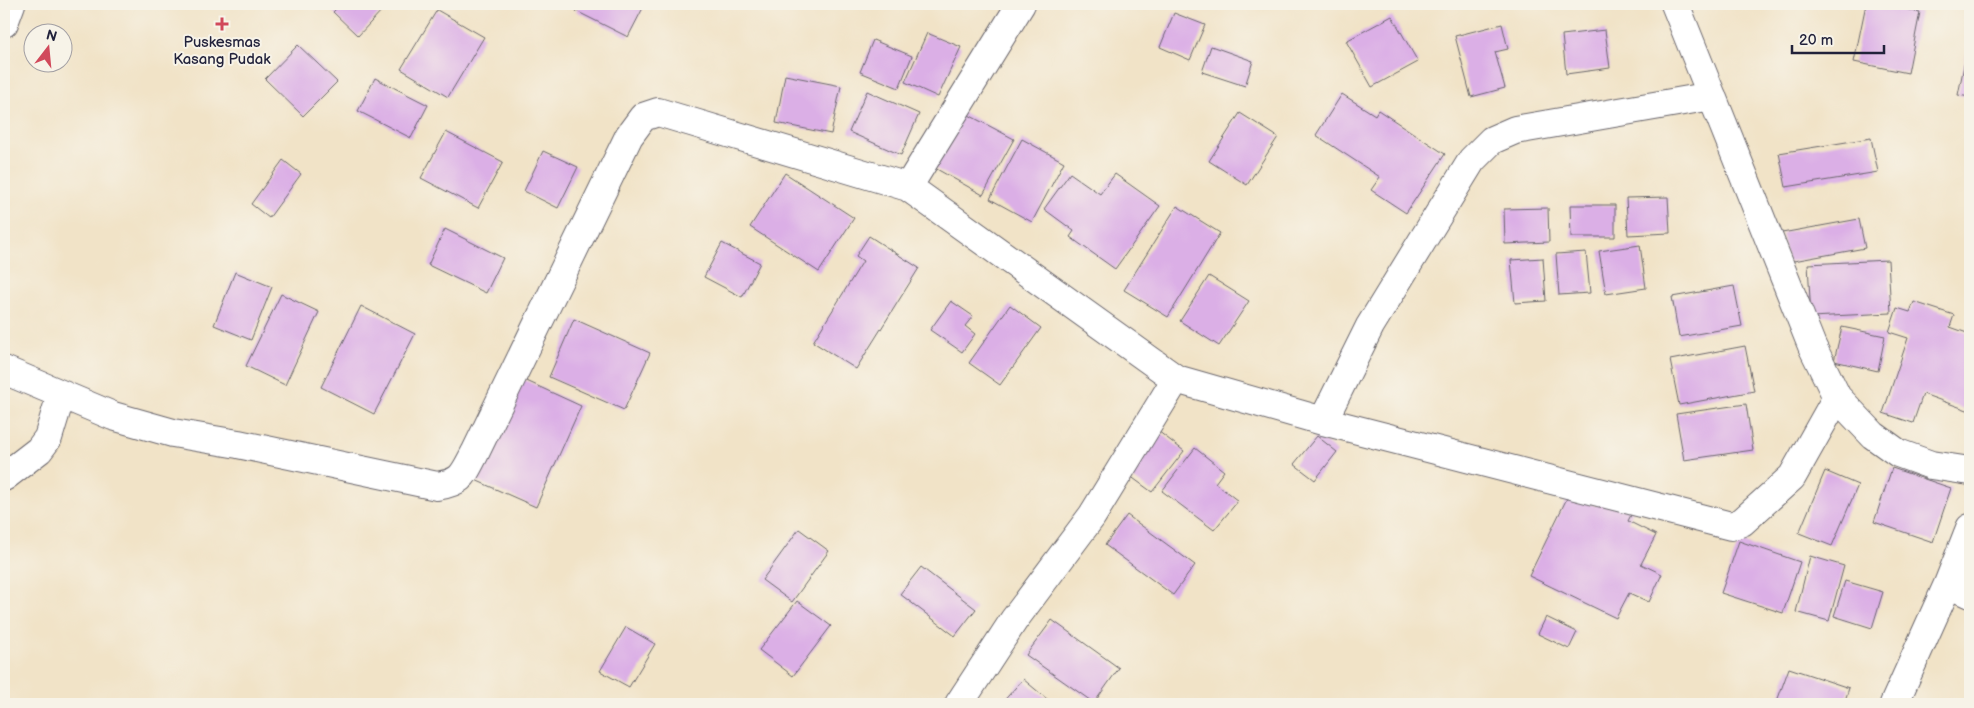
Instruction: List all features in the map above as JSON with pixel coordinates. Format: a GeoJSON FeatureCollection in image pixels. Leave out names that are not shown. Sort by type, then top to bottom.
{"type":"FeatureCollection","features":[{"type":"Feature","properties":{"kind":"street"},"geometry":{"type":"LineString","coordinates":[[4,23],[11,4]]}},
{"type":"Feature","properties":{"kind":"street"},"geometry":{"type":"LineString","coordinates":[[908,187],[1021,4]]}},
{"type":"Feature","properties":{"kind":"street"},"geometry":{"type":"LineString","coordinates":[[1675,4],[1812,346],[1838,397],[1873,435],[1898,453],[1931,465],[1970,471]]}},
{"type":"Feature","properties":{"kind":"street"},"geometry":{"type":"LineString","coordinates":[[1323,421],[1370,326],[1472,160],[1492,140],[1515,130],[1712,96]]}},
{"type":"Feature","properties":{"kind":"street"},"geometry":{"type":"LineString","coordinates":[[4,370],[114,416],[174,433],[238,444],[437,486],[454,484],[463,474],[475,453],[629,136],[644,117],[658,112],[908,187],[1176,379],[1323,421],[1731,526],[1742,522],[1792,476],[1838,397]]}},
{"type":"Feature","properties":{"kind":"street"},"geometry":{"type":"LineString","coordinates":[[959,704],[1014,620],[1092,516],[1176,379]]}},
{"type":"Feature","properties":{"kind":"street"},"geometry":{"type":"LineString","coordinates":[[4,477],[39,450],[48,438],[61,395]]}},
{"type":"Feature","properties":{"kind":"street"},"geometry":{"type":"LineString","coordinates":[[1894,704],[1959,589],[1970,528]]}},
{"type":"Feature","properties":{"kind":"building"},"geometry":{"type":"Polygon","coordinates":[[[341,4],[378,4],[383,9],[358,36],[333,12],[341,4]]]}},
{"type":"Feature","properties":{"kind":"building"},"geometry":{"type":"Polygon","coordinates":[[[580,4],[645,4],[628,37],[576,11],[580,4]]]}},
{"type":"Feature","properties":{"kind":"building"},"geometry":{"type":"Polygon","coordinates":[[[1866,4],[1879,4],[1920,12],[1908,73],[1854,62],[1866,4]]]}},
{"type":"Feature","properties":{"kind":"building"},"geometry":{"type":"Polygon","coordinates":[[[437,10],[484,37],[448,97],[401,69],[437,10]]]}},
{"type":"Feature","properties":{"kind":"building"},"geometry":{"type":"Polygon","coordinates":[[[1174,13],[1205,25],[1190,60],[1160,47],[1174,13]]]}},
{"type":"Feature","properties":{"kind":"building"},"geometry":{"type":"Polygon","coordinates":[[[1392,16],[1418,62],[1372,87],[1346,41],[1392,16]]]}},
{"type":"Feature","properties":{"kind":"building"},"geometry":{"type":"Polygon","coordinates":[[[1502,24],[1508,49],[1495,52],[1505,88],[1471,97],[1455,36],[1502,24]]]}},
{"type":"Feature","properties":{"kind":"building"},"geometry":{"type":"Polygon","coordinates":[[[1605,30],[1610,68],[1566,74],[1562,35],[1605,30]]]}},
{"type":"Feature","properties":{"kind":"building"},"geometry":{"type":"Polygon","coordinates":[[[927,33],[961,47],[938,97],[905,82],[927,33]]]}},
{"type":"Feature","properties":{"kind":"building"},"geometry":{"type":"Polygon","coordinates":[[[873,40],[912,56],[899,88],[860,72],[873,40]]]}},
{"type":"Feature","properties":{"kind":"building"},"geometry":{"type":"Polygon","coordinates":[[[298,45],[337,82],[303,116],[265,79],[298,45]]]}},
{"type":"Feature","properties":{"kind":"building"},"geometry":{"type":"Polygon","coordinates":[[[1211,46],[1253,61],[1245,86],[1202,72],[1211,46]]]}},
{"type":"Feature","properties":{"kind":"building"},"geometry":{"type":"Polygon","coordinates":[[[1968,46],[1970,46],[1970,97],[1958,95],[1968,46]]]}},
{"type":"Feature","properties":{"kind":"building"},"geometry":{"type":"Polygon","coordinates":[[[785,75],[841,86],[831,134],[776,123],[785,75]]]}},
{"type":"Feature","properties":{"kind":"building"},"geometry":{"type":"Polygon","coordinates":[[[375,78],[428,105],[411,138],[358,111],[375,78]]]}},
{"type":"Feature","properties":{"kind":"building"},"geometry":{"type":"Polygon","coordinates":[[[867,91],[919,114],[901,155],[849,132],[867,91]]]}},
{"type":"Feature","properties":{"kind":"building"},"geometry":{"type":"Polygon","coordinates":[[[1342,94],[1375,115],[1378,110],[1445,154],[1406,213],[1371,190],[1380,177],[1316,135],[1342,94]]]}},
{"type":"Feature","properties":{"kind":"building"},"geometry":{"type":"Polygon","coordinates":[[[963,112],[1014,139],[983,195],[933,167],[963,112]]]}},
{"type":"Feature","properties":{"kind":"building"},"geometry":{"type":"Polygon","coordinates":[[[1240,113],[1278,137],[1247,185],[1209,161],[1240,113]]]}},
{"type":"Feature","properties":{"kind":"building"},"geometry":{"type":"Polygon","coordinates":[[[446,132],[503,162],[478,208],[421,178],[446,132]]]}},
{"type":"Feature","properties":{"kind":"building"},"geometry":{"type":"Polygon","coordinates":[[[1871,138],[1878,172],[1786,187],[1779,153],[1871,138]]]}},
{"type":"Feature","properties":{"kind":"building"},"geometry":{"type":"Polygon","coordinates":[[[1022,139],[1064,162],[1032,222],[990,199],[1022,139]]]}},
{"type":"Feature","properties":{"kind":"building"},"geometry":{"type":"Polygon","coordinates":[[[543,151],[578,167],[558,208],[524,191],[543,151]]]}},
{"type":"Feature","properties":{"kind":"building"},"geometry":{"type":"Polygon","coordinates":[[[283,160],[301,174],[269,218],[251,204],[283,160]]]}},
{"type":"Feature","properties":{"kind":"building"},"geometry":{"type":"Polygon","coordinates":[[[785,173],[854,218],[819,272],[750,227],[785,173]]]}},
{"type":"Feature","properties":{"kind":"building"},"geometry":{"type":"Polygon","coordinates":[[[1070,173],[1100,194],[1115,174],[1160,206],[1115,269],[1070,237],[1074,231],[1044,209],[1070,173]]]}},
{"type":"Feature","properties":{"kind":"building"},"geometry":{"type":"Polygon","coordinates":[[[1668,197],[1670,233],[1628,235],[1626,198],[1668,197]]]}},
{"type":"Feature","properties":{"kind":"building"},"geometry":{"type":"Polygon","coordinates":[[[1570,205],[1615,205],[1615,237],[1571,237],[1570,205]]]}},
{"type":"Feature","properties":{"kind":"building"},"geometry":{"type":"Polygon","coordinates":[[[1177,206],[1220,233],[1168,317],[1124,290],[1177,206]]]}},
{"type":"Feature","properties":{"kind":"building"},"geometry":{"type":"Polygon","coordinates":[[[1548,208],[1549,242],[1505,244],[1504,209],[1548,208]]]}},
{"type":"Feature","properties":{"kind":"building"},"geometry":{"type":"Polygon","coordinates":[[[1859,219],[1865,248],[1788,262],[1782,233],[1859,219]]]}},
{"type":"Feature","properties":{"kind":"building"},"geometry":{"type":"Polygon","coordinates":[[[445,229],[503,258],[486,293],[428,265],[445,229]]]}},
{"type":"Feature","properties":{"kind":"building"},"geometry":{"type":"Polygon","coordinates":[[[869,236],[919,268],[856,369],[813,342],[863,261],[856,256],[869,236]]]}},
{"type":"Feature","properties":{"kind":"building"},"geometry":{"type":"Polygon","coordinates":[[[722,243],[760,263],[742,297],[704,277],[722,243]]]}},
{"type":"Feature","properties":{"kind":"building"},"geometry":{"type":"Polygon","coordinates":[[[1640,245],[1646,288],[1606,294],[1599,251],[1640,245]]]}},
{"type":"Feature","properties":{"kind":"building"},"geometry":{"type":"Polygon","coordinates":[[[1586,252],[1590,293],[1559,295],[1556,254],[1586,252]]]}},
{"type":"Feature","properties":{"kind":"building"},"geometry":{"type":"Polygon","coordinates":[[[1543,258],[1546,301],[1515,303],[1511,260],[1543,258]]]}},
{"type":"Feature","properties":{"kind":"building"},"geometry":{"type":"Polygon","coordinates":[[[1888,260],[1891,313],[1811,317],[1808,264],[1888,260]]]}},
{"type":"Feature","properties":{"kind":"building"},"geometry":{"type":"Polygon","coordinates":[[[235,272],[272,287],[251,340],[214,325],[235,272]]]}},
{"type":"Feature","properties":{"kind":"building"},"geometry":{"type":"Polygon","coordinates":[[[1209,276],[1249,301],[1219,346],[1180,321],[1209,276]]]}},
{"type":"Feature","properties":{"kind":"building"},"geometry":{"type":"Polygon","coordinates":[[[1734,286],[1742,326],[1679,337],[1672,297],[1734,286]]]}},
{"type":"Feature","properties":{"kind":"building"},"geometry":{"type":"Polygon","coordinates":[[[281,294],[319,312],[285,385],[246,366],[281,294]]]}},
{"type":"Feature","properties":{"kind":"building"},"geometry":{"type":"Polygon","coordinates":[[[951,301],[973,316],[965,326],[975,334],[962,352],[930,330],[951,301]]]}},
{"type":"Feature","properties":{"kind":"building"},"geometry":{"type":"Polygon","coordinates":[[[1914,302],[1954,315],[1950,327],[1970,334],[1970,411],[1923,394],[1913,423],[1883,413],[1908,338],[1889,332],[1897,308],[1910,312],[1914,302]]]}},
{"type":"Feature","properties":{"kind":"building"},"geometry":{"type":"Polygon","coordinates":[[[1010,305],[1041,328],[1000,385],[969,363],[1010,305]]]}},
{"type":"Feature","properties":{"kind":"building"},"geometry":{"type":"Polygon","coordinates":[[[361,306],[415,334],[374,414],[321,387],[361,306]]]}},
{"type":"Feature","properties":{"kind":"building"},"geometry":{"type":"Polygon","coordinates":[[[574,319],[650,353],[624,410],[549,377],[574,319]]]}},
{"type":"Feature","properties":{"kind":"building"},"geometry":{"type":"Polygon","coordinates":[[[1842,327],[1885,336],[1878,371],[1834,361],[1842,327]]]}},
{"type":"Feature","properties":{"kind":"building"},"geometry":{"type":"Polygon","coordinates":[[[1745,346],[1754,391],[1679,405],[1670,360],[1745,346]]]}},
{"type":"Feature","properties":{"kind":"building"},"geometry":{"type":"Polygon","coordinates":[[[518,377],[581,406],[536,507],[473,479],[518,377]]]}},
{"type":"Feature","properties":{"kind":"building"},"geometry":{"type":"Polygon","coordinates":[[[1746,404],[1753,450],[1684,460],[1676,414],[1746,404]]]}},
{"type":"Feature","properties":{"kind":"building"},"geometry":{"type":"Polygon","coordinates":[[[1158,431],[1184,451],[1152,492],[1126,473],[1158,431]]]}},
{"type":"Feature","properties":{"kind":"building"},"geometry":{"type":"Polygon","coordinates":[[[1317,436],[1337,452],[1315,480],[1294,464],[1317,436]]]}},
{"type":"Feature","properties":{"kind":"building"},"geometry":{"type":"Polygon","coordinates":[[[1195,448],[1224,471],[1215,483],[1238,501],[1214,530],[1162,491],[1195,448]]]}},
{"type":"Feature","properties":{"kind":"building"},"geometry":{"type":"Polygon","coordinates":[[[1892,468],[1951,488],[1933,542],[1874,522],[1892,468]]]}},
{"type":"Feature","properties":{"kind":"building"},"geometry":{"type":"Polygon","coordinates":[[[1825,471],[1858,485],[1832,546],[1799,533],[1825,471]]]}},
{"type":"Feature","properties":{"kind":"building"},"geometry":{"type":"Polygon","coordinates":[[[1569,494],[1596,506],[1601,495],[1633,511],[1628,521],[1656,535],[1641,564],[1662,574],[1649,602],[1629,593],[1616,618],[1529,576],[1569,494]]]}},
{"type":"Feature","properties":{"kind":"building"},"geometry":{"type":"Polygon","coordinates":[[[1127,515],[1195,565],[1173,595],[1105,545],[1127,515]]]}},
{"type":"Feature","properties":{"kind":"building"},"geometry":{"type":"Polygon","coordinates":[[[799,529],[829,551],[792,602],[762,580],[799,529]]]}},
{"type":"Feature","properties":{"kind":"building"},"geometry":{"type":"Polygon","coordinates":[[[1739,541],[1800,562],[1783,613],[1721,593],[1739,541]]]}},
{"type":"Feature","properties":{"kind":"building"},"geometry":{"type":"Polygon","coordinates":[[[1810,556],[1844,566],[1829,621],[1796,612],[1810,556]]]}},
{"type":"Feature","properties":{"kind":"building"},"geometry":{"type":"Polygon","coordinates":[[[921,567],[976,609],[955,636],[900,594],[921,567]]]}},
{"type":"Feature","properties":{"kind":"building"},"geometry":{"type":"Polygon","coordinates":[[[1845,581],[1883,592],[1872,628],[1834,616],[1845,581]]]}},
{"type":"Feature","properties":{"kind":"building"},"geometry":{"type":"Polygon","coordinates":[[[797,601],[831,626],[793,676],[759,650],[797,601]]]}},
{"type":"Feature","properties":{"kind":"building"},"geometry":{"type":"Polygon","coordinates":[[[1546,617],[1577,632],[1569,649],[1538,634],[1546,617]]]}},
{"type":"Feature","properties":{"kind":"building"},"geometry":{"type":"Polygon","coordinates":[[[1052,620],[1119,668],[1094,703],[1026,655],[1052,620]]]}},
{"type":"Feature","properties":{"kind":"building"},"geometry":{"type":"Polygon","coordinates":[[[626,627],[655,644],[629,687],[600,671],[626,627]]]}},
{"type":"Feature","properties":{"kind":"building"},"geometry":{"type":"Polygon","coordinates":[[[1789,668],[1849,688],[1844,704],[1776,704],[1789,668]]]}},
{"type":"Feature","properties":{"kind":"building"},"geometry":{"type":"Polygon","coordinates":[[[1023,679],[1053,704],[1001,704],[1023,679]]]}},
{"type":"Feature","properties":{"kind":"place","name":"Puskesmas Kasang Pudak"},"geometry":{"type":"Point","coordinates":[222,24]}}]}
